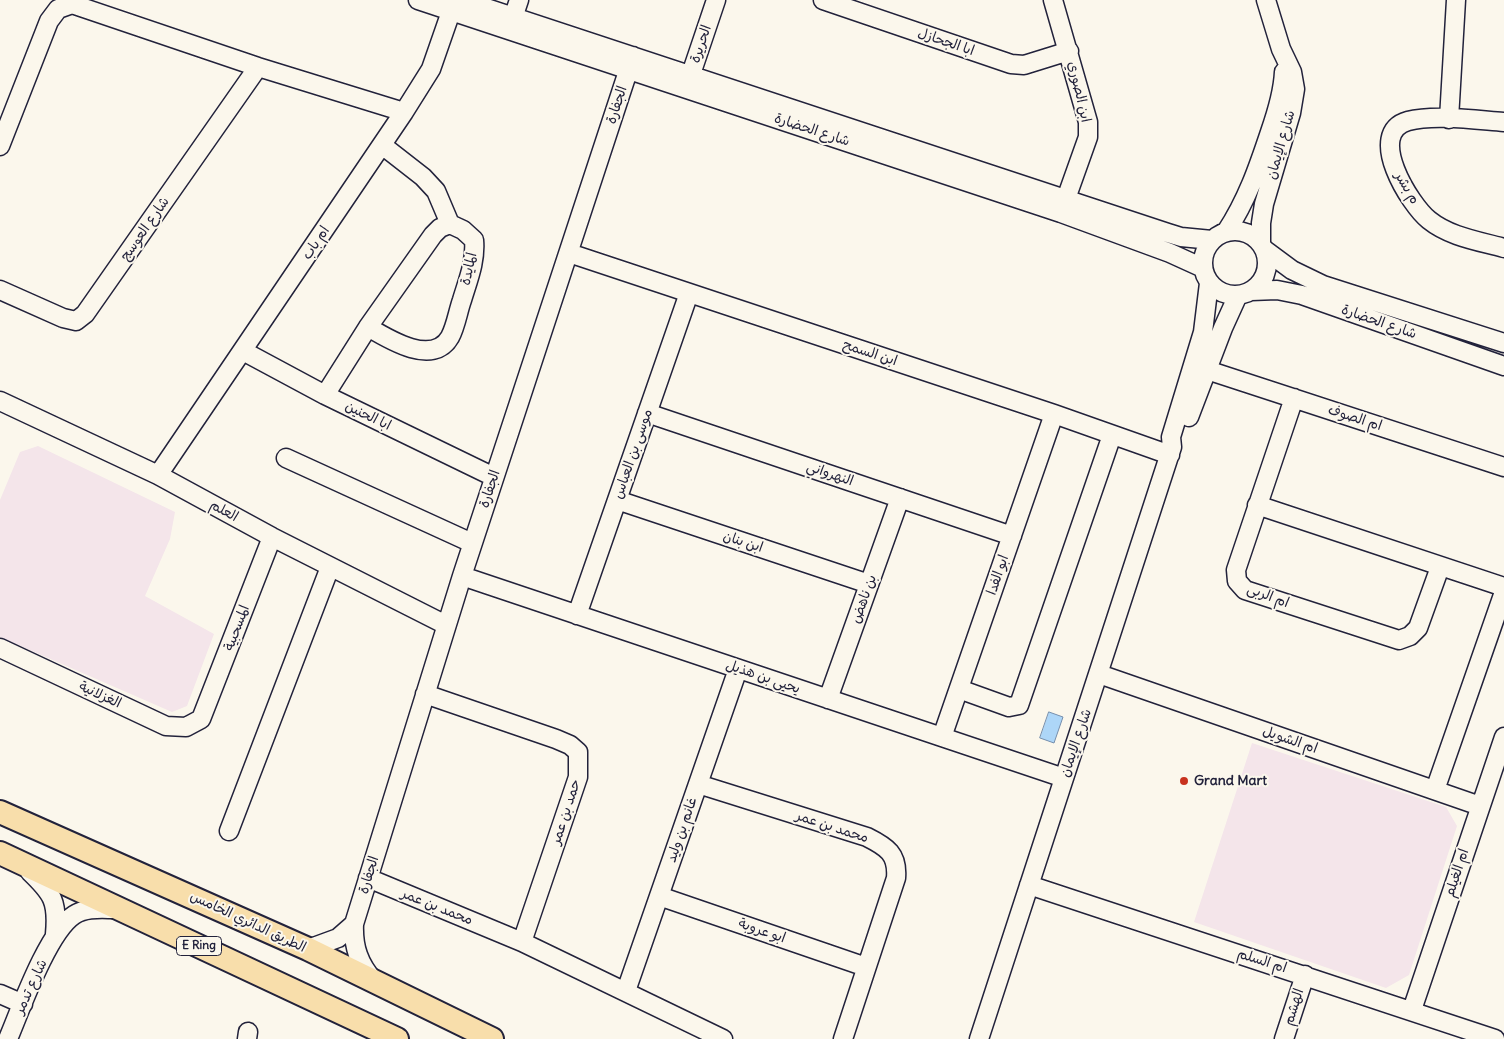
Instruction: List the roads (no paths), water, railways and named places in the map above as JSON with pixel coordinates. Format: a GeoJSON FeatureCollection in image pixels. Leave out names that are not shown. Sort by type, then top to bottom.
{"type":"FeatureCollection","features":[{"type":"Feature","properties":{"kind":"main road","name":"الطريق الدائري الخامس"},"geometry":{"type":"LineString","coordinates":[[0,812],[308,949],[492,1039]]}},
{"type":"Feature","properties":{"kind":"main road","name":"E Ring"},"geometry":{"type":"LineString","coordinates":[[9,857],[397,1039]]}},
{"type":"Feature","properties":{"kind":"street","name":"شارع الحضارة"},"geometry":{"type":"LineString","coordinates":[[418,0],[457,4],[511,24],[1064,206],[1181,237],[1219,236]]}},
{"type":"Feature","properties":{"kind":"street"},"geometry":{"type":"LineString","coordinates":[[511,24],[519,0]]}},
{"type":"Feature","properties":{"kind":"street","name":"الحريرة"},"geometry":{"type":"LineString","coordinates":[[688,82],[716,0]]}},
{"type":"Feature","properties":{"kind":"street","name":"ابا الجحازل"},"geometry":{"type":"LineString","coordinates":[[823,0],[1010,64],[1024,65],[1069,51]]}},
{"type":"Feature","properties":{"kind":"street","name":"ابن الصوري"},"geometry":{"type":"LineString","coordinates":[[1053,0],[1088,122],[1088,137],[1064,206]]}},
{"type":"Feature","properties":{"kind":"street","name":"شارع الإيمان"},"geometry":{"type":"LineString","coordinates":[[1263,247],[1261,223],[1264,204],[1292,113],[1295,89],[1292,72],[1281,49],[1266,0]]}},
{"type":"Feature","properties":{"kind":"street"},"geometry":{"type":"LineString","coordinates":[[1449,119],[1456,0]]}},
{"type":"Feature","properties":{"kind":"street"},"geometry":{"type":"LineString","coordinates":[[1,140],[49,21],[58,9],[72,4],[258,67],[404,112]]}},
{"type":"Feature","properties":{"kind":"street","name":"ام باب"},"geometry":{"type":"LineString","coordinates":[[158,475],[404,112],[431,69],[457,4]]}},
{"type":"Feature","properties":{"kind":"street","name":"شارع الإيمان"},"geometry":{"type":"LineString","coordinates":[[1219,236],[1245,201],[1276,114],[1283,91],[1281,49]]}},
{"type":"Feature","properties":{"kind":"street","name":"الجفارة"},"geometry":{"type":"LineString","coordinates":[[376,983],[367,973],[358,956],[353,937],[354,924],[472,543],[631,63]]}},
{"type":"Feature","properties":{"kind":"street","name":"شارع العوسج"},"geometry":{"type":"LineString","coordinates":[[0,290],[63,318],[76,321],[85,314],[258,67]]}},
{"type":"Feature","properties":{"kind":"street","name":"م بشر"},"geometry":{"type":"LineString","coordinates":[[1504,122],[1449,119],[1408,122],[1400,126],[1393,133],[1389,144],[1390,159],[1400,179],[1429,220],[1452,234],[1504,248]]}},
{"type":"Feature","properties":{"kind":"street"},"geometry":{"type":"LineString","coordinates":[[325,395],[368,327],[432,235],[440,228],[450,224],[436,191],[422,177],[382,145]]}},
{"type":"Feature","properties":{"kind":"street","name":"شارع الحضارة"},"geometry":{"type":"LineString","coordinates":[[1064,206],[1170,252],[1206,276]]}},
{"type":"Feature","properties":{"kind":"street","name":"المايدة"},"geometry":{"type":"LineString","coordinates":[[368,327],[396,344],[424,350],[439,348],[450,337],[476,255],[474,240],[463,230],[450,224]]}},
{"type":"Feature","properties":{"kind":"street"},"geometry":{"type":"LineString","coordinates":[[1241,231],[1249,234],[1263,247],[1268,266],[1266,273],[1263,280],[1245,293],[1222,293],[1206,276],[1204,253],[1219,236],[1241,231]]}},
{"type":"Feature","properties":{"kind":"street","name":"شارع الحضارة"},"geometry":{"type":"LineString","coordinates":[[1263,247],[1292,270],[1323,285],[1504,343]]}},
{"type":"Feature","properties":{"kind":"street","name":"ابن السمح"},"geometry":{"type":"LineString","coordinates":[[569,253],[1112,434],[1171,451]]}},
{"type":"Feature","properties":{"kind":"street","name":"شارع الإيمان"},"geometry":{"type":"LineString","coordinates":[[979,1039],[1100,674],[1171,451],[1171,437],[1203,332],[1206,276]]}},
{"type":"Feature","properties":{"kind":"street","name":"شارع الحضارة"},"geometry":{"type":"LineString","coordinates":[[1245,293],[1277,290],[1302,295],[1504,366]]}},
{"type":"Feature","properties":{"kind":"street","name":"موسى بن العباس"},"geometry":{"type":"LineString","coordinates":[[577,615],[689,293]]}},
{"type":"Feature","properties":{"kind":"street","name":"شارع الإيمان"},"geometry":{"type":"LineString","coordinates":[[1171,451],[1180,441],[1223,328],[1245,293]]}},
{"type":"Feature","properties":{"kind":"street","name":"ابا الحنين"},"geometry":{"type":"LineString","coordinates":[[243,351],[325,395],[494,477]]}},
{"type":"Feature","properties":{"kind":"street","name":"ام الصوف"},"geometry":{"type":"LineString","coordinates":[[1207,370],[1504,467]]}},
{"type":"Feature","properties":{"kind":"street","name":"ام الربى"},"geometry":{"type":"LineString","coordinates":[[1294,398],[1236,570],[1237,581],[1245,590],[1399,640],[1410,636],[1418,628],[1440,567]]}},
{"type":"Feature","properties":{"kind":"street","name":"العلم"},"geometry":{"type":"LineString","coordinates":[[0,401],[158,475],[272,537],[446,625]]}},
{"type":"Feature","properties":{"kind":"street","name":"النهرواني"},"geometry":{"type":"LineString","coordinates":[[647,413],[1012,536]]}},
{"type":"Feature","properties":{"kind":"street","name":"ابو الفدا"},"geometry":{"type":"LineString","coordinates":[[942,737],[1054,414]]}},
{"type":"Feature","properties":{"kind":"street"},"geometry":{"type":"LineString","coordinates":[[959,689],[1009,707],[1019,705],[1112,434]]}},
{"type":"Feature","properties":{"kind":"street"},"geometry":{"type":"LineString","coordinates":[[286,458],[472,543]]}},
{"type":"Feature","properties":{"kind":"street","name":"بن ناهض"},"geometry":{"type":"LineString","coordinates":[[828,699],[900,498]]}},
{"type":"Feature","properties":{"kind":"street","name":"ابن بنان"},"geometry":{"type":"LineString","coordinates":[[617,500],[869,584]]}},
{"type":"Feature","properties":{"kind":"street"},"geometry":{"type":"LineString","coordinates":[[1257,505],[1504,587]]}},
{"type":"Feature","properties":{"kind":"street","name":"المسحبية"},"geometry":{"type":"LineString","coordinates":[[201,719],[272,537]]}},
{"type":"Feature","properties":{"kind":"street"},"geometry":{"type":"LineString","coordinates":[[229,831],[330,567]]}},
{"type":"Feature","properties":{"kind":"street","name":"يحيى بن هذيل"},"geometry":{"type":"LineString","coordinates":[[462,576],[1064,778]]}},
{"type":"Feature","properties":{"kind":"street"},"geometry":{"type":"LineString","coordinates":[[1435,790],[1504,592]]}},
{"type":"Feature","properties":{"kind":"street","name":"الغزلانية"},"geometry":{"type":"LineString","coordinates":[[0,648],[166,726],[186,727],[201,719]]}},
{"type":"Feature","properties":{"kind":"street","name":"غانم بن وليد"},"geometry":{"type":"LineString","coordinates":[[626,991],[738,669]]}},
{"type":"Feature","properties":{"kind":"street","name":"ام الشويل"},"geometry":{"type":"LineString","coordinates":[[1100,674],[1480,806]]}},
{"type":"Feature","properties":{"kind":"street","name":"حمد بن عمر"},"geometry":{"type":"LineString","coordinates":[[425,694],[556,739],[570,745],[578,752],[578,777],[522,942]]}},
{"type":"Feature","properties":{"kind":"street","name":"ام الغيلم"},"geometry":{"type":"LineString","coordinates":[[1412,1010],[1504,738]]}},
{"type":"Feature","properties":{"kind":"street","name":"محمد بن عمر"},"geometry":{"type":"LineString","coordinates":[[698,784],[867,837],[883,845],[891,853],[897,865],[896,878],[843,1039]]}},
{"type":"Feature","properties":{"kind":"street","name":"شارع تدمر"},"geometry":{"type":"LineString","coordinates":[[9,857],[51,894],[56,910],[56,934]]}},
{"type":"Feature","properties":{"kind":"street","name":"محمد بن عمر"},"geometry":{"type":"LineString","coordinates":[[368,878],[522,942],[723,1039]]}},
{"type":"Feature","properties":{"kind":"street","name":"ام السلم"},"geometry":{"type":"LineString","coordinates":[[1029,885],[1495,1039]]}},
{"type":"Feature","properties":{"kind":"street","name":"ابو عروبة"},"geometry":{"type":"LineString","coordinates":[[659,896],[866,967]]}},
{"type":"Feature","properties":{"kind":"street","name":"شارع تدمر"},"geometry":{"type":"LineString","coordinates":[[8,1039],[22,1004],[56,934],[68,920],[84,910],[120,909]]}},
{"type":"Feature","properties":{"kind":"street"},"geometry":{"type":"LineString","coordinates":[[308,949],[338,938],[354,924]]}},
{"type":"Feature","properties":{"kind":"street","name":"الهشم"},"geometry":{"type":"LineString","coordinates":[[1284,1039],[1305,975]]}},
{"type":"Feature","properties":{"kind":"street"},"geometry":{"type":"LineString","coordinates":[[0,994],[22,1004]]}},
{"type":"Feature","properties":{"kind":"water"},"geometry":{"type":"Polygon","coordinates":[[[1049,712],[1063,717],[1054,743],[1040,738],[1049,712]]]}},
{"type":"Feature","properties":{"kind":"place","name":"Grand Mart"},"geometry":{"type":"Point","coordinates":[1184,781]}}]}
